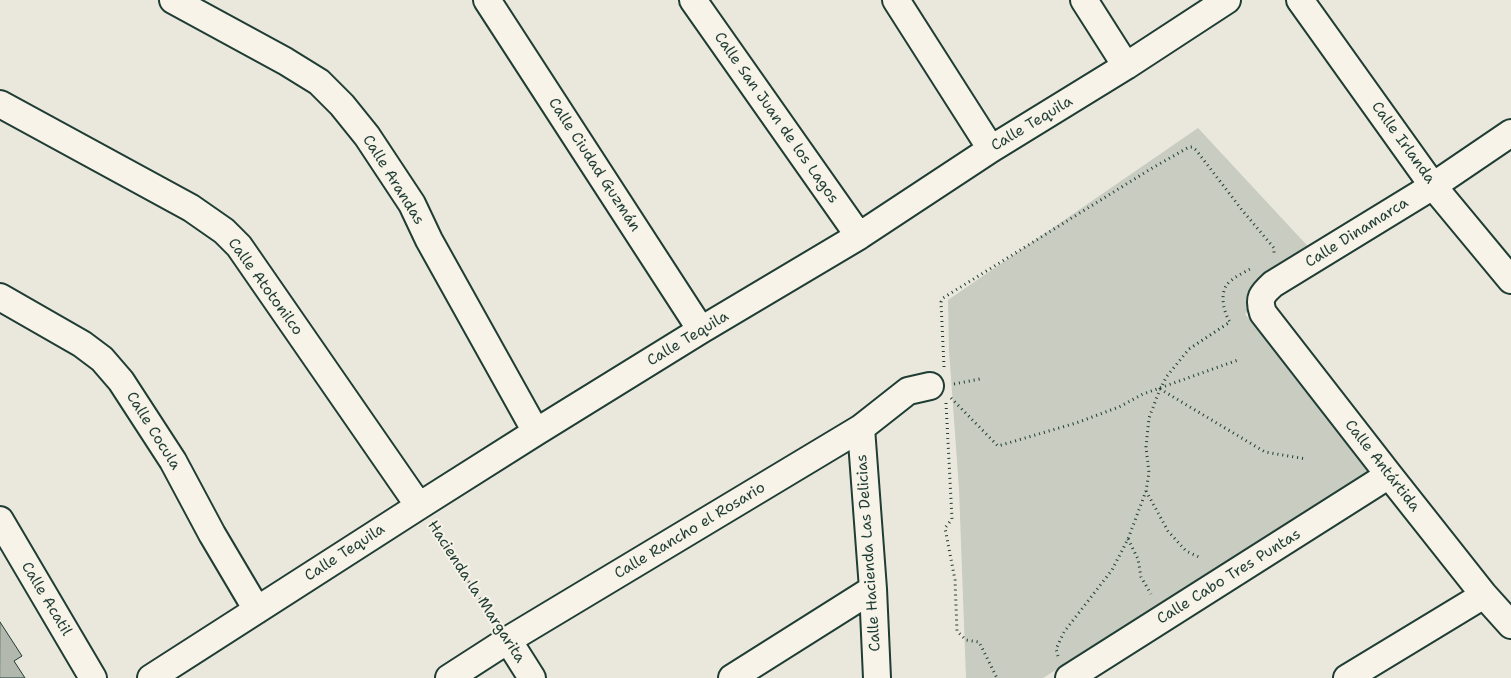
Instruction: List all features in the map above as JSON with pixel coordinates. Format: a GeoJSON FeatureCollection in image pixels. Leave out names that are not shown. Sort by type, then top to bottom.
{"type":"FeatureCollection","features":[{"type":"Feature","properties":{"kind":"street","name":"Calle Arandas"},"geometry":{"type":"LineString","coordinates":[[173,0],[285,61],[319,82],[342,105],[367,136],[412,204],[429,240],[536,432]]}},
{"type":"Feature","properties":{"kind":"street","name":"Calle Ciudad Guzmán"},"geometry":{"type":"LineString","coordinates":[[487,0],[701,330]]}},
{"type":"Feature","properties":{"kind":"street","name":"Calle San Juan de los Lagos"},"geometry":{"type":"LineString","coordinates":[[693,0],[860,236]]}},
{"type":"Feature","properties":{"kind":"street"},"geometry":{"type":"LineString","coordinates":[[896,0],[991,148]]}},
{"type":"Feature","properties":{"kind":"street"},"geometry":{"type":"LineString","coordinates":[[1084,0],[1126,66]]}},
{"type":"Feature","properties":{"kind":"street","name":"Calle Tequila"},"geometry":{"type":"LineString","coordinates":[[151,678],[536,432],[701,330],[860,236],[991,148],[1126,66],[1227,0]]}},
{"type":"Feature","properties":{"kind":"street","name":"Calle Irlanda"},"geometry":{"type":"LineString","coordinates":[[1300,0],[1433,186],[1511,280]]}},
{"type":"Feature","properties":{"kind":"street","name":"Calle Atotonilco"},"geometry":{"type":"LineString","coordinates":[[0,104],[191,208],[224,231],[239,246],[419,506]]}},
{"type":"Feature","properties":{"kind":"street","name":"Calle Dinamarca"},"geometry":{"type":"LineString","coordinates":[[1260,304],[1263,294],[1273,284],[1433,186],[1511,133]]}},
{"type":"Feature","properties":{"kind":"street","name":"Calle Cocula"},"geometry":{"type":"LineString","coordinates":[[0,296],[82,344],[102,359],[121,381],[173,461],[212,534],[257,610]]}},
{"type":"Feature","properties":{"kind":"street","name":"Calle Antártida"},"geometry":{"type":"LineString","coordinates":[[1260,304],[1263,313],[1389,475],[1484,595],[1511,625]]}},
{"type":"Feature","properties":{"kind":"street","name":"Calle Rancho el Rosario"},"geometry":{"type":"LineString","coordinates":[[449,678],[508,640],[861,428],[908,391],[944,387]]}},
{"type":"Feature","properties":{"kind":"street","name":"Calle Hacienda Las Delicias"},"geometry":{"type":"LineString","coordinates":[[861,428],[878,678]]}},
{"type":"Feature","properties":{"kind":"street","name":"Calle Cabo Tres Puntas"},"geometry":{"type":"LineString","coordinates":[[1064,668],[1389,475]]}},
{"type":"Feature","properties":{"kind":"street","name":"Calle Acatil"},"geometry":{"type":"LineString","coordinates":[[0,520],[93,678]]}},
{"type":"Feature","properties":{"kind":"street"},"geometry":{"type":"LineString","coordinates":[[732,678],[873,589]]}},
{"type":"Feature","properties":{"kind":"street"},"geometry":{"type":"LineString","coordinates":[[1347,678],[1484,595]]}},
{"type":"Feature","properties":{"kind":"street","name":"Hacienda la Margarita"},"geometry":{"type":"LineString","coordinates":[[508,640],[532,678]]}},
{"type":"Feature","properties":{"kind":"path"},"geometry":{"type":"LineString","coordinates":[[997,678],[979,642],[966,640],[957,631],[955,580],[946,528],[952,519],[944,387],[941,302],[943,298],[1148,170],[1189,147],[1196,150],[1274,248],[1275,253],[1271,258]]}},
{"type":"Feature","properties":{"kind":"path"},"geometry":{"type":"LineString","coordinates":[[1064,668],[1056,649],[1064,632],[1112,570],[1128,539],[1146,491],[1149,473],[1146,447],[1149,418],[1160,389],[1167,376],[1189,349],[1230,322],[1226,317],[1223,302],[1226,286],[1237,276],[1254,267]]}},
{"type":"Feature","properties":{"kind":"path"},"geometry":{"type":"LineString","coordinates":[[944,387],[998,446],[1076,423],[1143,394],[1238,360]]}},
{"type":"Feature","properties":{"kind":"path"},"geometry":{"type":"LineString","coordinates":[[944,387],[980,379]]}},
{"type":"Feature","properties":{"kind":"path"},"geometry":{"type":"LineString","coordinates":[[1160,389],[1265,452],[1306,458]]}},
{"type":"Feature","properties":{"kind":"path"},"geometry":{"type":"LineString","coordinates":[[1146,491],[1168,530],[1186,551],[1201,558]]}},
{"type":"Feature","properties":{"kind":"path","name":"Hacienda la Margarita"},"geometry":{"type":"LineString","coordinates":[[419,506],[508,640]]}},
{"type":"Feature","properties":{"kind":"path"},"geometry":{"type":"LineString","coordinates":[[1128,539],[1138,560],[1141,577],[1151,594]]}},
{"type":"Feature","properties":{"kind":"shaded area"},"geometry":{"type":"Polygon","coordinates":[[[1198,128],[1316,255],[1245,314],[1373,473],[1043,678],[966,678],[959,489],[949,350],[948,300],[1198,128]]]}},
{"type":"Feature","properties":{"kind":"building"},"geometry":{"type":"Polygon","coordinates":[[[0,622],[22,656],[14,661],[25,678],[0,678],[0,622]]]}}]}
